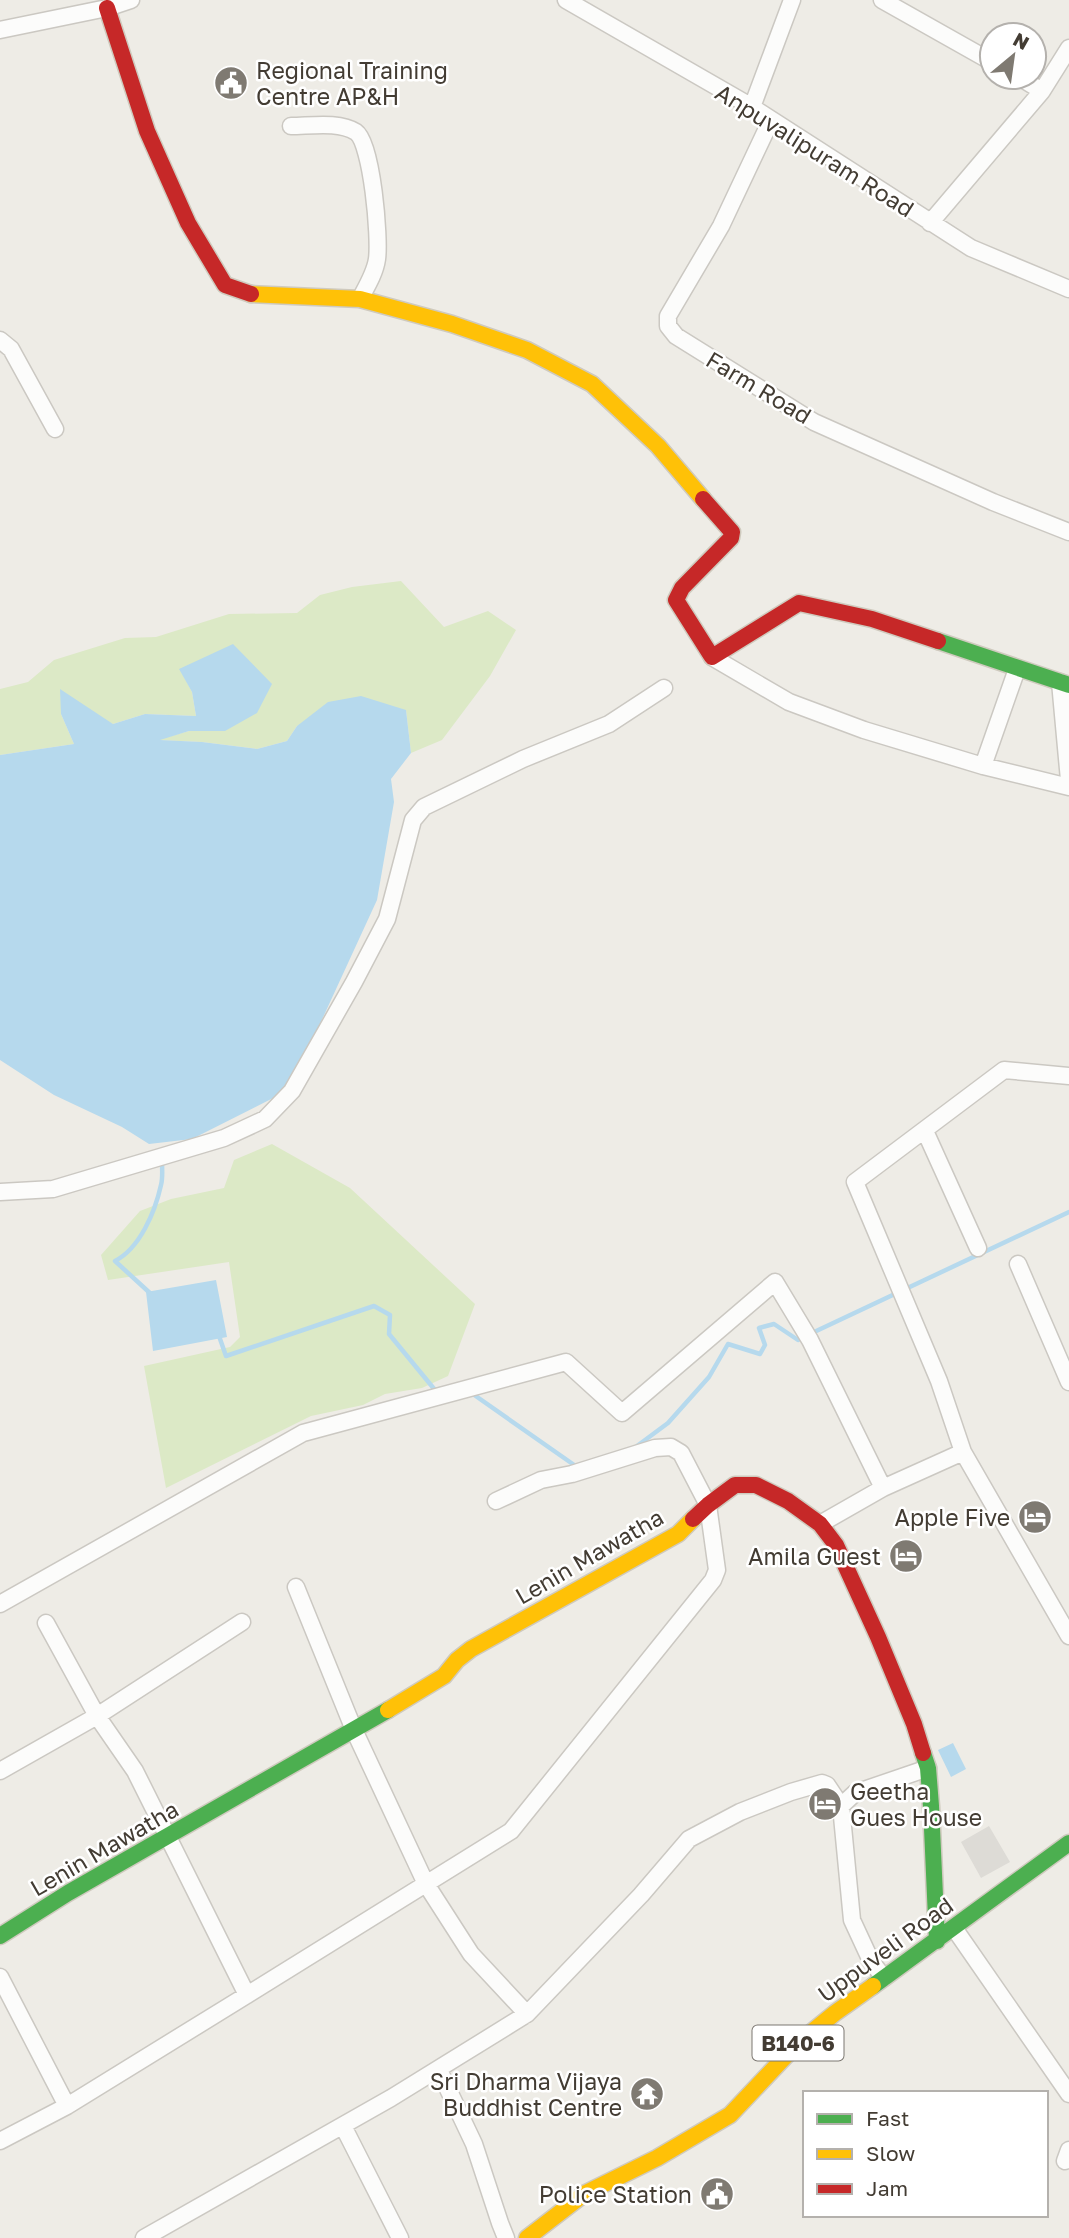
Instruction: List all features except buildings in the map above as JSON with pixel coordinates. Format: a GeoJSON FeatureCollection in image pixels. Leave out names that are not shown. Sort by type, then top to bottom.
{"type":"FeatureCollection","features":[{"type":"Feature","properties":{"kind":"street"},"geometry":{"type":"LineString","coordinates":[[0,30],[107,8],[131,0]]}},
{"type":"Feature","properties":{"kind":"street","name":"Anpuvalipuram Road"},"geometry":{"type":"LineString","coordinates":[[566,0],[752,107],[971,248],[1069,289]]}},
{"type":"Feature","properties":{"kind":"street"},"geometry":{"type":"LineString","coordinates":[[752,107],[792,0]]}},
{"type":"Feature","properties":{"kind":"street"},"geometry":{"type":"LineString","coordinates":[[882,0],[978,54]]}},
{"type":"Feature","properties":{"kind":"street"},"geometry":{"type":"LineString","coordinates":[[107,8],[147,131],[188,223],[225,285],[246,294],[360,299],[452,324],[527,350],[592,384],[658,446],[732,533],[731,538],[682,588],[676,600],[712,657],[789,702],[864,730],[983,766],[1069,787]]}},
{"type":"Feature","properties":{"kind":"street"},"geometry":{"type":"LineString","coordinates":[[1048,81],[1069,48]]}},
{"type":"Feature","properties":{"kind":"street"},"geometry":{"type":"LineString","coordinates":[[930,223],[1042,91]]}},
{"type":"Feature","properties":{"kind":"street","name":"Farm Road"},"geometry":{"type":"LineString","coordinates":[[771,120],[721,226],[668,316],[668,326],[676,336],[814,422],[993,502],[1069,532]]}},
{"type":"Feature","properties":{"kind":"street"},"geometry":{"type":"LineString","coordinates":[[291,126],[338,127],[356,132],[364,142],[375,198],[377,256],[375,269],[360,299]]}},
{"type":"Feature","properties":{"kind":"street"},"geometry":{"type":"LineString","coordinates":[[0,340],[11,349],[55,429]]}},
{"type":"Feature","properties":{"kind":"street"},"geometry":{"type":"LineString","coordinates":[[712,657],[799,603],[872,620],[1065,684],[1069,780]]}},
{"type":"Feature","properties":{"kind":"street"},"geometry":{"type":"LineString","coordinates":[[983,766],[1017,669]]}},
{"type":"Feature","properties":{"kind":"street"},"geometry":{"type":"LineString","coordinates":[[0,1192],[52,1189],[224,1138],[265,1119],[292,1091],[387,919],[413,820],[424,807],[523,759],[609,724],[664,688]]}},
{"type":"Feature","properties":{"kind":"street"},"geometry":{"type":"LineString","coordinates":[[1069,1076],[1004,1070],[855,1182],[939,1381],[964,1452],[1069,1636]]}},
{"type":"Feature","properties":{"kind":"street"},"geometry":{"type":"LineString","coordinates":[[925,1131],[978,1248]]}},
{"type":"Feature","properties":{"kind":"street"},"geometry":{"type":"LineString","coordinates":[[1018,1264],[1069,1382]]}},
{"type":"Feature","properties":{"kind":"street"},"geometry":{"type":"LineString","coordinates":[[0,1604],[303,1433],[566,1362],[622,1413],[775,1282],[806,1334],[883,1488]]}},
{"type":"Feature","properties":{"kind":"street"},"geometry":{"type":"LineString","coordinates":[[0,2141],[67,2106],[511,1831],[713,1580],[717,1570],[708,1505],[681,1453],[671,1447],[655,1448],[572,1474],[541,1480],[496,1502]]}},
{"type":"Feature","properties":{"kind":"street"},"geometry":{"type":"LineString","coordinates":[[820,1524],[883,1488],[964,1452]]}},
{"type":"Feature","properties":{"kind":"street","name":"Lenin Mawatha"},"geometry":{"type":"LineString","coordinates":[[0,1936],[68,1893],[444,1676],[457,1660],[471,1649],[678,1534],[734,1485],[756,1485],[788,1501],[820,1524],[836,1545],[914,1724],[928,1768],[937,1941]]}},
{"type":"Feature","properties":{"kind":"street"},"geometry":{"type":"LineString","coordinates":[[296,1587],[354,1730],[426,1884],[471,1954],[527,2014]]}},
{"type":"Feature","properties":{"kind":"street"},"geometry":{"type":"LineString","coordinates":[[0,1771],[97,1716],[242,1622]]}},
{"type":"Feature","properties":{"kind":"street"},"geometry":{"type":"LineString","coordinates":[[46,1623],[97,1716],[135,1771],[247,1995]]}},
{"type":"Feature","properties":{"kind":"street"},"geometry":{"type":"LineString","coordinates":[[841,1806],[855,1793],[928,1768]]}},
{"type":"Feature","properties":{"kind":"street"},"geometry":{"type":"LineString","coordinates":[[144,2238],[439,2070],[527,2014],[689,1839],[740,1812],[791,1792],[822,1783],[827,1785],[841,1806],[852,1920],[871,1961],[884,1978]]}},
{"type":"Feature","properties":{"kind":"street","name":"Uppuveli Road"},"geometry":{"type":"LineString","coordinates":[[527,2238],[584,2194],[657,2158],[730,2115],[797,2044],[835,2013],[1069,1843]]}},
{"type":"Feature","properties":{"kind":"street"},"geometry":{"type":"LineString","coordinates":[[954,1928],[1069,2094]]}},
{"type":"Feature","properties":{"kind":"street"},"geometry":{"type":"LineString","coordinates":[[0,1977],[67,2106]]}},
{"type":"Feature","properties":{"kind":"street"},"geometry":{"type":"LineString","coordinates":[[439,2070],[474,2144],[506,2238]]}},
{"type":"Feature","properties":{"kind":"street"},"geometry":{"type":"LineString","coordinates":[[343,2126],[400,2238]]}},
{"type":"Feature","properties":{"kind":"green space"},"geometry":{"type":"Polygon","coordinates":[[[401,581],[444,627],[488,611],[516,630],[490,676],[442,740],[411,753],[406,710],[297,726],[287,741],[257,749],[157,740],[189,731],[225,731],[180,669],[192,692],[196,716],[145,714],[113,724],[61,714],[74,744],[0,755],[0,689],[28,682],[54,660],[125,638],[156,637],[229,614],[297,613],[320,595],[352,587],[401,581]]]}},
{"type":"Feature","properties":{"kind":"green space"},"geometry":{"type":"Polygon","coordinates":[[[272,1144],[350,1188],[475,1304],[448,1376],[422,1388],[385,1394],[363,1405],[311,1416],[166,1488],[144,1366],[230,1347],[240,1337],[229,1262],[108,1280],[101,1255],[140,1211],[171,1199],[224,1188],[234,1160],[272,1144]]]}},
{"type":"Feature","properties":{"kind":"shaded area"},"geometry":{"type":"Polygon","coordinates":[[[989,1826],[1010,1862],[981,1878],[961,1842],[989,1826]]]}},
{"type":"Feature","properties":{"kind":"water"},"geometry":{"type":"Polygon","coordinates":[[[233,644],[272,684],[257,713],[225,731],[189,731],[160,740],[257,749],[287,741],[297,726],[328,702],[361,696],[406,710],[411,753],[391,779],[394,802],[377,900],[308,1050],[283,1093],[192,1139],[149,1144],[122,1127],[54,1095],[0,1060],[0,755],[74,744],[61,714],[60,689],[113,724],[145,714],[196,716],[192,692],[179,669],[233,644]]]}},
{"type":"Feature","properties":{"kind":"water"},"geometry":{"type":"Polygon","coordinates":[[[216,1280],[227,1337],[153,1351],[146,1292],[216,1280]]]}},
{"type":"Feature","properties":{"kind":"water"},"geometry":{"type":"Polygon","coordinates":[[[953,1743],[966,1769],[951,1777],[938,1750],[953,1743]]]}},
{"type":"Feature","properties":{"kind":"waterway"},"geometry":{"type":"LineString","coordinates":[[151,1294],[115,1261],[132,1247],[145,1228],[162,1182],[162,1162]]}},
{"type":"Feature","properties":{"kind":"waterway"},"geometry":{"type":"LineString","coordinates":[[812,1333],[1069,1212]]}},
{"type":"Feature","properties":{"kind":"waterway"},"geometry":{"type":"LineString","coordinates":[[219,1336],[226,1356],[374,1306],[390,1315],[389,1334],[435,1390],[440,1389]]}},
{"type":"Feature","properties":{"kind":"waterway"},"geometry":{"type":"LineString","coordinates":[[637,1446],[668,1423],[709,1377],[728,1344],[760,1354],[765,1345],[759,1328],[774,1324],[798,1340],[804,1337]]}},
{"type":"Feature","properties":{"kind":"waterway"},"geometry":{"type":"LineString","coordinates":[[470,1392],[577,1467]]}},
{"type":"Feature","properties":{"kind":"traffic: fast"},"geometry":{"type":"LineString","coordinates":[[938,641],[1069,685]]}},
{"type":"Feature","properties":{"kind":"traffic: fast"},"geometry":{"type":"LineString","coordinates":[[0,1936],[68,1893],[388,1710]]}},
{"type":"Feature","properties":{"kind":"traffic: fast"},"geometry":{"type":"LineString","coordinates":[[923,1753],[928,1768],[931,1806],[937,1941]]}},
{"type":"Feature","properties":{"kind":"traffic: fast"},"geometry":{"type":"LineString","coordinates":[[873,1986],[1069,1843]]}},
{"type":"Feature","properties":{"kind":"traffic: slow"},"geometry":{"type":"LineString","coordinates":[[251,294],[360,299],[452,324],[527,350],[592,384],[658,446],[703,499]]}},
{"type":"Feature","properties":{"kind":"traffic: slow"},"geometry":{"type":"LineString","coordinates":[[388,1710],[444,1676],[457,1660],[471,1649],[678,1534],[693,1519]]}},
{"type":"Feature","properties":{"kind":"traffic: slow"},"geometry":{"type":"LineString","coordinates":[[527,2238],[584,2194],[657,2158],[730,2115],[797,2044],[873,1986]]}},
{"type":"Feature","properties":{"kind":"traffic: jam"},"geometry":{"type":"LineString","coordinates":[[107,8],[147,131],[188,223],[225,285],[251,294]]}},
{"type":"Feature","properties":{"kind":"traffic: jam"},"geometry":{"type":"LineString","coordinates":[[703,499],[732,532],[731,538],[682,588],[676,600],[712,657],[799,603],[872,619],[938,641]]}},
{"type":"Feature","properties":{"kind":"traffic: jam"},"geometry":{"type":"LineString","coordinates":[[693,1519],[735,1485],[756,1485],[788,1501],[820,1524],[836,1545],[878,1637],[923,1753]]}},
{"type":"Feature","properties":{"kind":"place","name":"Regional Training Centre AP&H"},"geometry":{"type":"Point","coordinates":[231,83]}},
{"type":"Feature","properties":{"kind":"place","name":"Apple Five"},"geometry":{"type":"Point","coordinates":[1035,1517]}},
{"type":"Feature","properties":{"kind":"place","name":"Amila Guest"},"geometry":{"type":"Point","coordinates":[906,1556]}},
{"type":"Feature","properties":{"kind":"place","name":"Geetha Gues House"},"geometry":{"type":"Point","coordinates":[825,1804]}},
{"type":"Feature","properties":{"kind":"place","name":"Sri Dharma Vijaya Buddhist Centre"},"geometry":{"type":"Point","coordinates":[647,2094]}},
{"type":"Feature","properties":{"kind":"place","name":"Police Station"},"geometry":{"type":"Point","coordinates":[717,2194]}}]}
